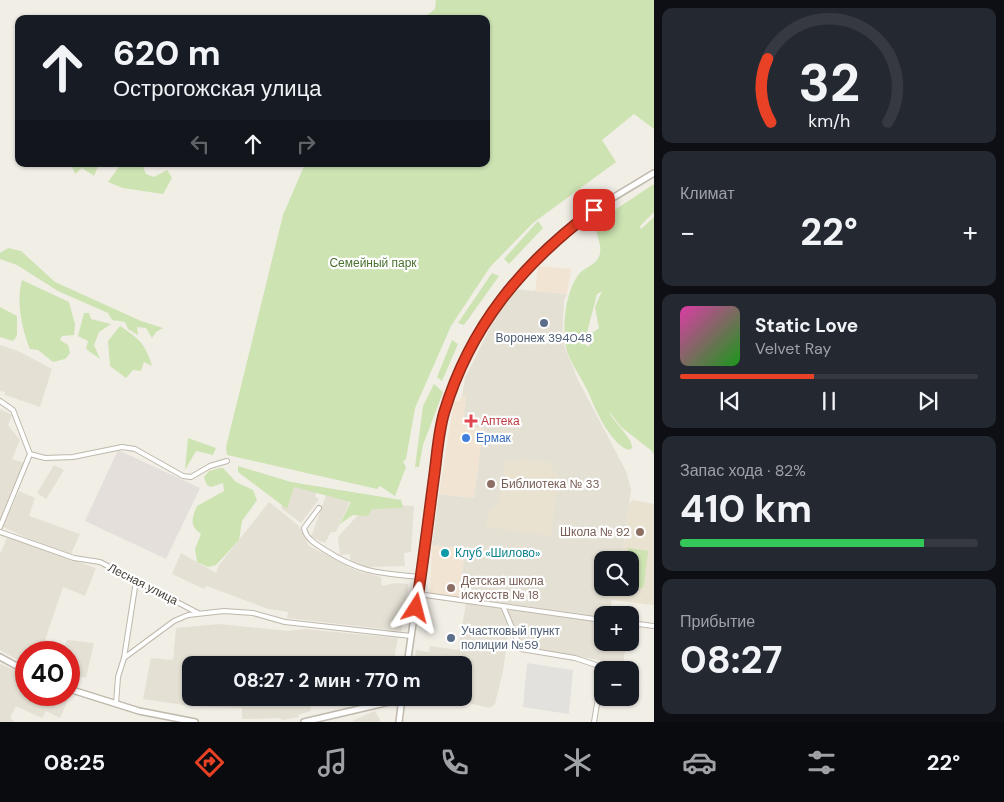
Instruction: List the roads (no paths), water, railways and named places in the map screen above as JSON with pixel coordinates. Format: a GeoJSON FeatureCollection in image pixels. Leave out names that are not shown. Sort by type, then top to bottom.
{"type":"FeatureCollection","features":[{"type":"Feature","properties":{"kind":"street"},"geometry":{"type":"LineString","coordinates":[[408,656],[444,413],[467,357],[488,317],[528,266],[563,233],[594,210],[654,173]]}},
{"type":"Feature","properties":{"kind":"street"},"geometry":{"type":"LineString","coordinates":[[0,401],[13,410],[30,454],[0,527]]}},
{"type":"Feature","properties":{"kind":"street"},"geometry":{"type":"LineString","coordinates":[[30,454],[44,458],[73,458],[122,448],[135,449],[183,476],[191,477],[210,466],[227,461]]}},
{"type":"Feature","properties":{"kind":"street"},"geometry":{"type":"LineString","coordinates":[[319,508],[304,528],[304,533],[314,544],[362,570],[378,574],[421,577]]}},
{"type":"Feature","properties":{"kind":"street","name":"Лесная улица"},"geometry":{"type":"LineString","coordinates":[[0,532],[74,558],[100,562],[199,613]]}},
{"type":"Feature","properties":{"kind":"street"},"geometry":{"type":"LineString","coordinates":[[116,704],[118,678],[124,658],[136,581]]}},
{"type":"Feature","properties":{"kind":"street"},"geometry":{"type":"LineString","coordinates":[[418,594],[594,619]]}},
{"type":"Feature","properties":{"kind":"street"},"geometry":{"type":"LineString","coordinates":[[503,606],[521,649],[566,656],[599,666],[602,674],[594,722]]}},
{"type":"Feature","properties":{"kind":"street"},"geometry":{"type":"LineString","coordinates":[[124,658],[174,621],[199,613],[224,611],[253,613],[285,622],[411,636]]}},
{"type":"Feature","properties":{"kind":"street"},"geometry":{"type":"LineString","coordinates":[[639,624],[654,626]]}},
{"type":"Feature","properties":{"kind":"street"},"geometry":{"type":"LineString","coordinates":[[0,657],[15,665]]}},
{"type":"Feature","properties":{"kind":"street"},"geometry":{"type":"LineString","coordinates":[[80,693],[169,718],[195,722]]}},
{"type":"Feature","properties":{"kind":"street"},"geometry":{"type":"LineString","coordinates":[[304,722],[369,706]]}},
{"type":"Feature","properties":{"kind":"street"},"geometry":{"type":"LineString","coordinates":[[399,722],[401,706]]}},
{"type":"Feature","properties":{"kind":"street"},"geometry":{"type":"LineString","coordinates":[[163,722],[169,718]]}},
{"type":"Feature","properties":{"kind":"place","name":"Воронеж 394048"},"geometry":{"type":"Point","coordinates":[544,323]}},
{"type":"Feature","properties":{"kind":"place","name":"Аптека"},"geometry":{"type":"Point","coordinates":[471,421]}},
{"type":"Feature","properties":{"kind":"place","name":"Ермак"},"geometry":{"type":"Point","coordinates":[466,438]}},
{"type":"Feature","properties":{"kind":"place","name":"Библиотека № 33"},"geometry":{"type":"Point","coordinates":[491,484]}},
{"type":"Feature","properties":{"kind":"place","name":"Школа № 92"},"geometry":{"type":"Point","coordinates":[640,532]}},
{"type":"Feature","properties":{"kind":"place","name":"Клуб «Шилово»"},"geometry":{"type":"Point","coordinates":[445,553]}},
{"type":"Feature","properties":{"kind":"place","name":"Детская школа искусств № 18"},"geometry":{"type":"Point","coordinates":[451,588]}},
{"type":"Feature","properties":{"kind":"place","name":"Участковый пункт полиции №59"},"geometry":{"type":"Point","coordinates":[451,638]}},
{"type":"Feature","properties":{"kind":"park label","name":"Семейный парк"},"geometry":{"type":"Point","coordinates":[373,263]}}]}
